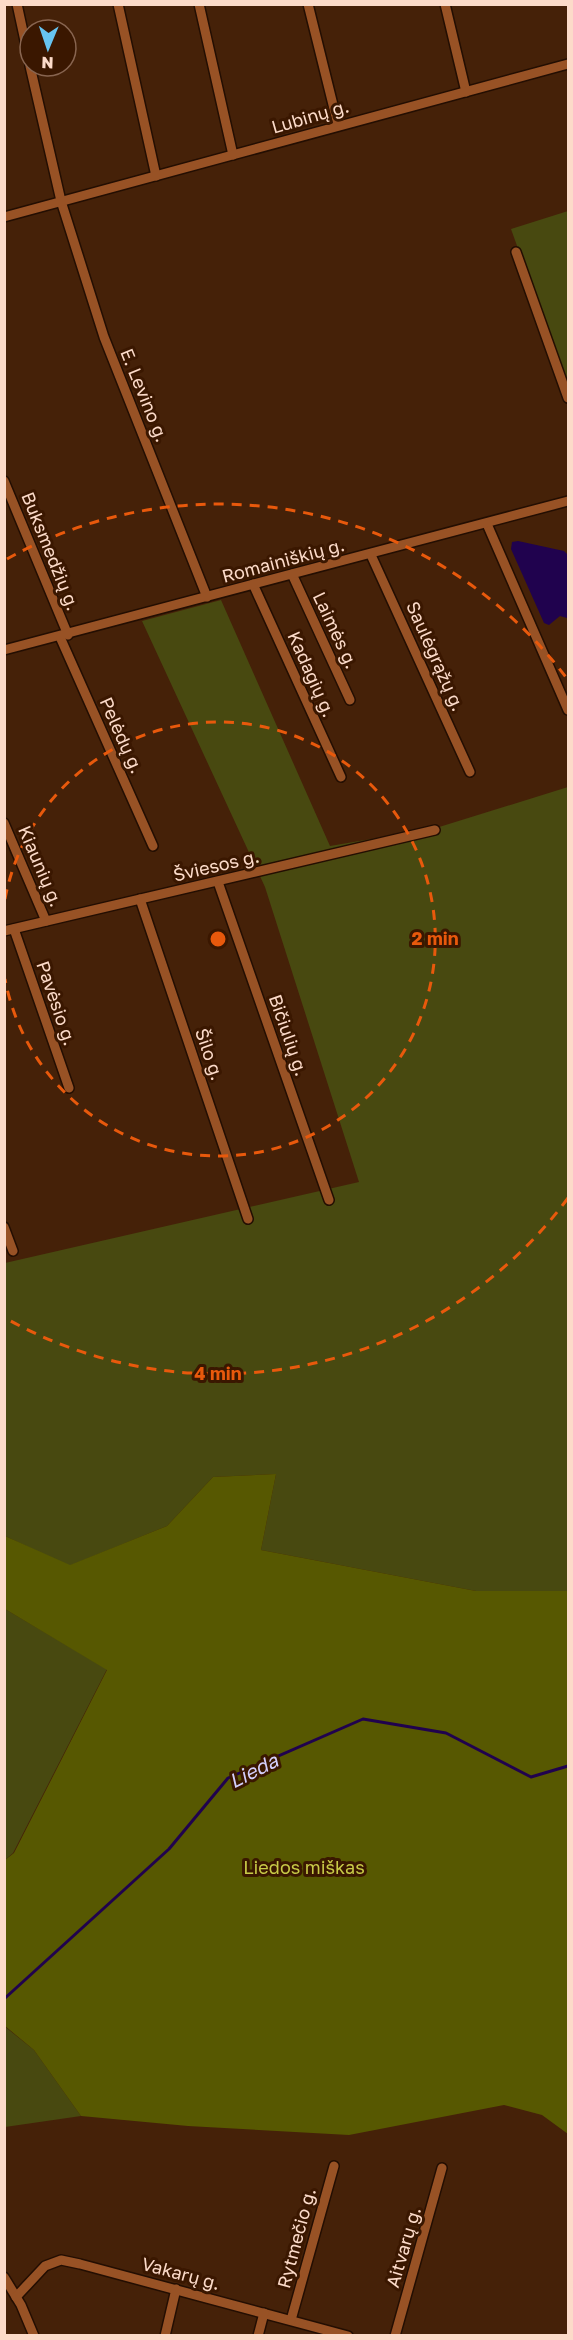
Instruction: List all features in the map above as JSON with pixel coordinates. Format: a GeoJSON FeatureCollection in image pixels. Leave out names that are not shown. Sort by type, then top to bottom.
{"type":"FeatureCollection","features":[{"type":"Feature","properties":{"kind":"street"},"geometry":{"type":"LineString","coordinates":[[118,4],[156,176]]}},
{"type":"Feature","properties":{"kind":"street"},"geometry":{"type":"LineString","coordinates":[[199,4],[233,155]]}},
{"type":"Feature","properties":{"kind":"street"},"geometry":{"type":"LineString","coordinates":[[308,4],[338,125]]}},
{"type":"Feature","properties":{"kind":"street"},"geometry":{"type":"LineString","coordinates":[[445,4],[466,92]]}},
{"type":"Feature","properties":{"kind":"street","name":"Lubinų g."},"geometry":{"type":"LineString","coordinates":[[4,217],[568,64]]}},
{"type":"Feature","properties":{"kind":"street"},"geometry":{"type":"LineString","coordinates":[[33,78],[61,201]]}},
{"type":"Feature","properties":{"kind":"street","name":"E. Levino g."},"geometry":{"type":"LineString","coordinates":[[61,201],[104,337],[207,597]]}},
{"type":"Feature","properties":{"kind":"street"},"geometry":{"type":"LineString","coordinates":[[516,252],[568,398]]}},
{"type":"Feature","properties":{"kind":"street","name":"Buksmedžių g."},"geometry":{"type":"LineString","coordinates":[[4,481],[64,636]]}},
{"type":"Feature","properties":{"kind":"street","name":"Romainiškių g."},"geometry":{"type":"LineString","coordinates":[[4,650],[371,555],[568,501]]}},
{"type":"Feature","properties":{"kind":"street"},"geometry":{"type":"LineString","coordinates":[[487,524],[568,710]]}},
{"type":"Feature","properties":{"kind":"street","name":"Saulėgrąžų g."},"geometry":{"type":"LineString","coordinates":[[371,555],[470,772]]}},
{"type":"Feature","properties":{"kind":"street","name":"Laimės g."},"geometry":{"type":"LineString","coordinates":[[292,574],[350,700]]}},
{"type":"Feature","properties":{"kind":"street","name":"Kadagių g."},"geometry":{"type":"LineString","coordinates":[[253,584],[341,777]]}},
{"type":"Feature","properties":{"kind":"street","name":"Pelėdų g."},"geometry":{"type":"LineString","coordinates":[[64,636],[153,846]]}},
{"type":"Feature","properties":{"kind":"street","name":"Kiaunių g."},"geometry":{"type":"LineString","coordinates":[[4,824],[46,921]]}},
{"type":"Feature","properties":{"kind":"street","name":"Šviesos g."},"geometry":{"type":"LineString","coordinates":[[9,930],[435,830]]}},
{"type":"Feature","properties":{"kind":"street","name":"Bičiulių g."},"geometry":{"type":"LineString","coordinates":[[218,882],[329,1200]]}},
{"type":"Feature","properties":{"kind":"street","name":"Šilo g."},"geometry":{"type":"LineString","coordinates":[[140,899],[248,1219]]}},
{"type":"Feature","properties":{"kind":"street","name":"Pavėsio g."},"geometry":{"type":"LineString","coordinates":[[9,930],[69,1088]]}},
{"type":"Feature","properties":{"kind":"street"},"geometry":{"type":"LineString","coordinates":[[4,1227],[13,1251]]}},
{"type":"Feature","properties":{"kind":"street","name":"Rytmečio g."},"geometry":{"type":"LineString","coordinates":[[291,2320],[334,2166]]}},
{"type":"Feature","properties":{"kind":"street","name":"Aitvarų g."},"geometry":{"type":"LineString","coordinates":[[395,2336],[442,2168]]}},
{"type":"Feature","properties":{"kind":"street","name":"Vakarų g."},"geometry":{"type":"LineString","coordinates":[[16,2297],[45,2266],[61,2260],[348,2336]]}},
{"type":"Feature","properties":{"kind":"street"},"geometry":{"type":"LineString","coordinates":[[4,2277],[34,2336]]}},
{"type":"Feature","properties":{"kind":"street"},"geometry":{"type":"LineString","coordinates":[[165,2336],[176,2289]]}},
{"type":"Feature","properties":{"kind":"street"},"geometry":{"type":"LineString","coordinates":[[258,2336],[264,2313]]}},
{"type":"Feature","properties":{"kind":"shaded area"},"geometry":{"type":"Polygon","coordinates":[[[568,211],[568,388],[511,229],[568,211]]]}},
{"type":"Feature","properties":{"kind":"shaded area"},"geometry":{"type":"Polygon","coordinates":[[[518,541],[564,551],[568,555],[567,618],[560,616],[549,625],[544,623],[511,549],[512,542],[518,541]]]}},
{"type":"Feature","properties":{"kind":"shaded area"},"geometry":{"type":"Polygon","coordinates":[[[221,600],[330,846],[436,828],[568,787],[568,1591],[476,1591],[261,1550],[276,1474],[213,1477],[167,1526],[69,1566],[5,1536],[5,1263],[359,1182],[265,887],[142,621],[221,600]]]}},
{"type":"Feature","properties":{"kind":"shaded area"},"geometry":{"type":"Polygon","coordinates":[[[5,1609],[107,1669],[13,1853],[5,1860],[5,1609]]]}},
{"type":"Feature","properties":{"kind":"shaded area"},"geometry":{"type":"Polygon","coordinates":[[[4,2026],[34,2050],[81,2116],[5,2127],[4,2026]]]}},
{"type":"Feature","properties":{"kind":"green space","name":"Liedos miškas"},"geometry":{"type":"Polygon","coordinates":[[[276,1474],[261,1550],[476,1591],[568,1591],[568,2134],[542,2115],[504,2105],[349,2135],[188,2126],[81,2116],[34,2050],[5,2026],[5,1860],[14,1853],[107,1670],[5,1609],[5,1536],[70,1565],[167,1526],[213,1477],[276,1474]]]}},
{"type":"Feature","properties":{"kind":"waterway","name":"Lieda"},"geometry":{"type":"LineString","coordinates":[[4,1999],[169,1849],[228,1778],[363,1719],[446,1733],[531,1777],[568,1766]]}}]}
